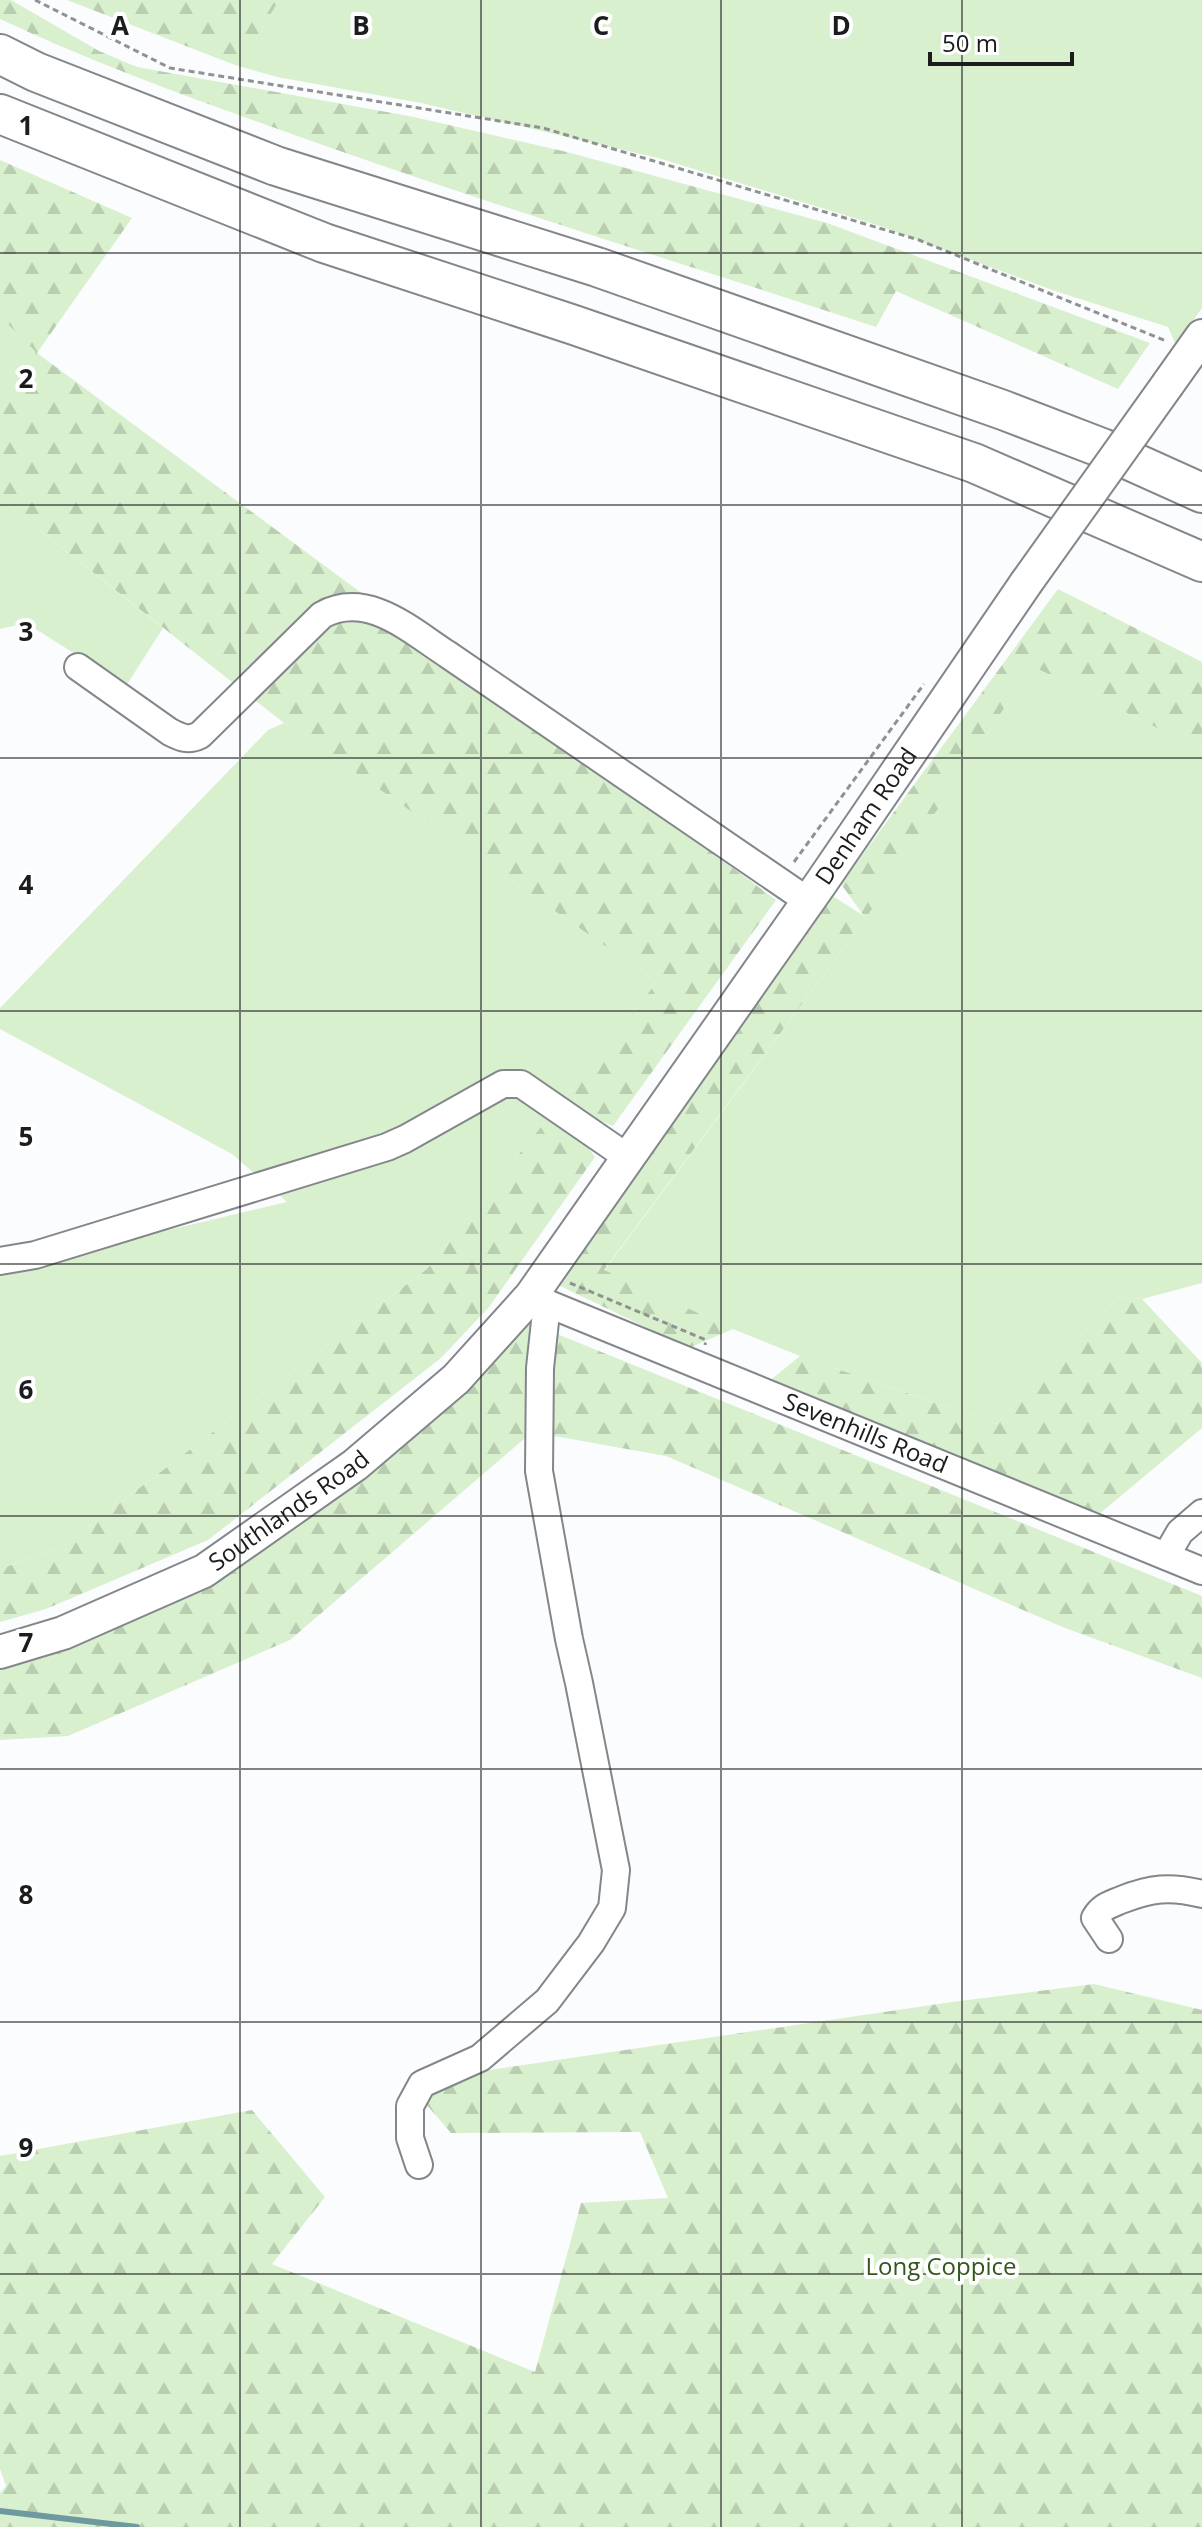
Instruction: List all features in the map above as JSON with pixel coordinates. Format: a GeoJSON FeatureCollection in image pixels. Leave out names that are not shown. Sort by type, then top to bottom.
{"type":"FeatureCollection","features":[{"type":"Feature","properties":{"kind":"highway"},"geometry":{"type":"LineString","coordinates":[[0,54],[36,72],[276,166],[597,267],[1003,410],[1102,448],[1202,493]]}},
{"type":"Feature","properties":{"kind":"highway"},"geometry":{"type":"LineString","coordinates":[[0,114],[324,243],[589,330],[974,463],[1202,562]]}},
{"type":"Feature","properties":{"kind":"main road","name":"Denham Road"},"geometry":{"type":"LineString","coordinates":[[539,1300],[627,1157],[808,901],[1026,583],[1202,336]]}},
{"type":"Feature","properties":{"kind":"main road","name":"Southlands Road"},"geometry":{"type":"LineString","coordinates":[[0,1652],[63,1633],[204,1571],[355,1465],[456,1379],[539,1300]]}},
{"type":"Feature","properties":{"kind":"street"},"geometry":{"type":"LineString","coordinates":[[78,667],[170,732],[191,739],[200,735],[322,615],[334,609],[374,609],[447,654],[808,901]]}},
{"type":"Feature","properties":{"kind":"street"},"geometry":{"type":"LineString","coordinates":[[0,1261],[35,1255],[387,1147],[503,1084],[521,1084],[627,1157]]}},
{"type":"Feature","properties":{"kind":"street"},"geometry":{"type":"LineString","coordinates":[[419,2165],[410,2138],[410,2106],[422,2084],[480,2058],[547,2001],[591,1943],[612,1908],[616,1870],[563,1610],[539,1471],[539,1300]]}},
{"type":"Feature","properties":{"kind":"street","name":"Sevenhills Road"},"geometry":{"type":"LineString","coordinates":[[539,1300],[1202,1571]]}},
{"type":"Feature","properties":{"kind":"street"},"geometry":{"type":"LineString","coordinates":[[1166,1556],[1180,1532],[1202,1513]]}},
{"type":"Feature","properties":{"kind":"street"},"geometry":{"type":"LineString","coordinates":[[1109,1939],[1095,1918],[1100,1909],[1147,1889],[1186,1890],[1202,1894]]}},
{"type":"Feature","properties":{"kind":"path"},"geometry":{"type":"LineString","coordinates":[[35,0],[170,68],[543,128],[919,240],[1169,342]]}},
{"type":"Feature","properties":{"kind":"green space"},"geometry":{"type":"Polygon","coordinates":[[[0,0],[11,0],[99,51],[137,67],[414,117],[567,152],[827,223],[1150,343],[1118,389],[896,291],[876,327],[456,191],[197,100],[0,19],[0,0]]]}},
{"type":"Feature","properties":{"kind":"green space"},"geometry":{"type":"Polygon","coordinates":[[[67,0],[279,0],[256,39],[235,65],[67,0]]]}},
{"type":"Feature","properties":{"kind":"green space"},"geometry":{"type":"Polygon","coordinates":[[[279,0],[1202,0],[1202,308],[1176,345],[1168,327],[1055,291],[880,226],[658,158],[421,103],[277,77],[235,65],[256,39],[279,0]]]}},
{"type":"Feature","properties":{"kind":"green space"},"geometry":{"type":"Polygon","coordinates":[[[0,160],[132,218],[37,353],[776,900],[613,1126],[595,1118],[568,1120],[595,1157],[489,1307],[441,1358],[208,1540],[46,1609],[0,1622],[0,1569],[62,1547],[427,1269],[657,982],[284,723],[0,499],[0,414],[36,352],[0,316],[0,160]]]}},
{"type":"Feature","properties":{"kind":"green space"},"geometry":{"type":"Polygon","coordinates":[[[0,316],[37,352],[0,414],[0,316]]]}},
{"type":"Feature","properties":{"kind":"green space"},"geometry":{"type":"Polygon","coordinates":[[[0,499],[163,628],[126,686],[26,623],[0,629],[0,499]]]}},
{"type":"Feature","properties":{"kind":"green space"},"geometry":{"type":"Polygon","coordinates":[[[1058,589],[1202,662],[1202,750],[1032,666],[866,918],[604,1270],[733,1329],[689,1348],[554,1283],[831,895],[864,916],[841,884],[1058,589]]]}},
{"type":"Feature","properties":{"kind":"green space"},"geometry":{"type":"Polygon","coordinates":[[[1032,666],[1202,750],[1202,1283],[1142,1299],[1119,1297],[996,1424],[800,1356],[604,1271],[866,918],[1032,666]]]}},
{"type":"Feature","properties":{"kind":"green space"},"geometry":{"type":"Polygon","coordinates":[[[284,723],[657,982],[427,1269],[62,1547],[0,1569],[0,1270],[287,1202],[232,1154],[0,1029],[0,1008],[268,730],[284,723]]]}},
{"type":"Feature","properties":{"kind":"green space"},"geometry":{"type":"Polygon","coordinates":[[[1119,1297],[1142,1299],[1202,1363],[1202,1428],[1098,1515],[767,1383],[800,1356],[996,1424],[1119,1297]]]}},
{"type":"Feature","properties":{"kind":"green space"},"geometry":{"type":"Polygon","coordinates":[[[530,1323],[1202,1596],[1202,1678],[1065,1628],[666,1456],[532,1432],[290,1640],[68,1736],[0,1740],[0,1667],[201,1588],[258,1555],[376,1461],[530,1323]]]}},
{"type":"Feature","properties":{"kind":"green space","name":"Long Coppice"},"geometry":{"type":"Polygon","coordinates":[[[1094,1984],[1202,2010],[1202,2527],[0,2527],[0,2493],[6,2486],[0,2469],[0,2156],[252,2110],[325,2197],[272,2264],[535,2372],[581,2203],[668,2198],[640,2132],[451,2133],[407,2082],[1094,1984]]]}},
{"type":"Feature","properties":{"kind":"waterway"},"geometry":{"type":"LineString","coordinates":[[0,2511],[137,2527]]}}]}
